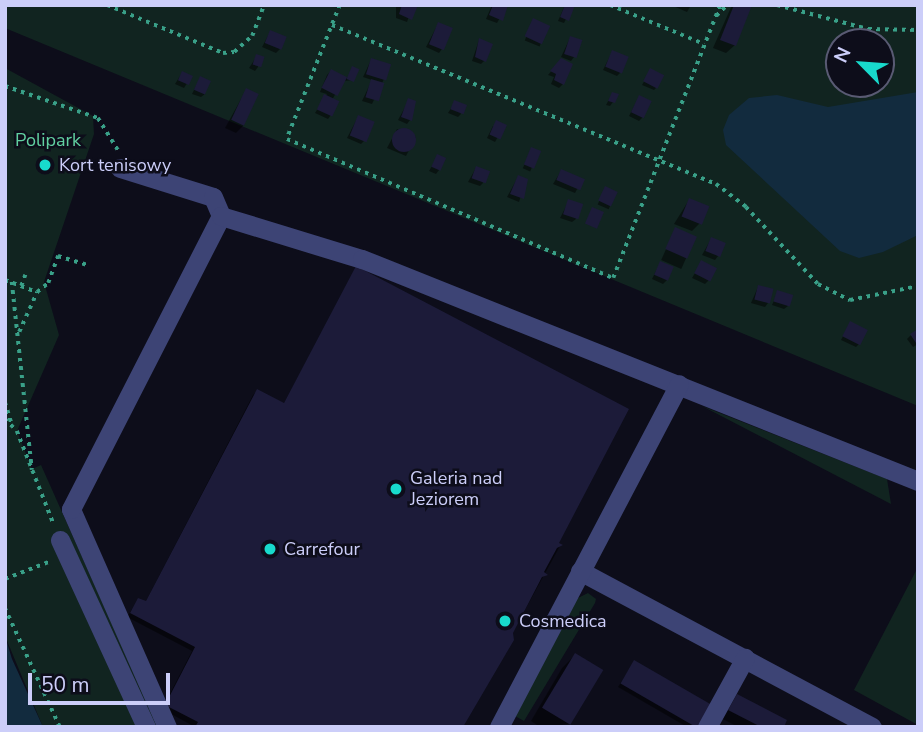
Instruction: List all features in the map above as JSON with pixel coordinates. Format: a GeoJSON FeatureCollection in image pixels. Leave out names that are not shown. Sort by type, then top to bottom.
{"type":"FeatureCollection","features":[{"type":"Feature","properties":{"kind":"street"},"geometry":{"type":"LineString","coordinates":[[120,168],[213,197],[221,216],[71,509],[167,727]]}},
{"type":"Feature","properties":{"kind":"street"},"geometry":{"type":"LineString","coordinates":[[221,216],[362,259],[918,481]]}},
{"type":"Feature","properties":{"kind":"street"},"geometry":{"type":"LineString","coordinates":[[499,727],[679,384]]}},
{"type":"Feature","properties":{"kind":"street"},"geometry":{"type":"LineString","coordinates":[[60,540],[146,727]]}},
{"type":"Feature","properties":{"kind":"street"},"geometry":{"type":"LineString","coordinates":[[580,571],[868,726]]}},
{"type":"Feature","properties":{"kind":"street"},"geometry":{"type":"LineString","coordinates":[[707,727],[746,658]]}},
{"type":"Feature","properties":{"kind":"path"},"geometry":{"type":"LineString","coordinates":[[107,5],[223,53],[234,52],[252,36],[264,5]]}},
{"type":"Feature","properties":{"kind":"path"},"geometry":{"type":"LineString","coordinates":[[340,5],[287,139],[612,278],[720,5]]}},
{"type":"Feature","properties":{"kind":"path"},"geometry":{"type":"LineString","coordinates":[[610,5],[704,44]]}},
{"type":"Feature","properties":{"kind":"path"},"geometry":{"type":"LineString","coordinates":[[715,18],[727,5]]}},
{"type":"Feature","properties":{"kind":"path"},"geometry":{"type":"LineString","coordinates":[[777,5],[868,29],[918,30]]}},
{"type":"Feature","properties":{"kind":"path"},"geometry":{"type":"LineString","coordinates":[[332,24],[716,184],[746,207],[818,284],[850,300],[918,286]]}},
{"type":"Feature","properties":{"kind":"path"},"geometry":{"type":"LineString","coordinates":[[5,86],[93,116],[104,130]]}},
{"type":"Feature","properties":{"kind":"path"},"geometry":{"type":"LineString","coordinates":[[18,333],[37,292],[47,283],[58,256],[87,265]]}},
{"type":"Feature","properties":{"kind":"path"},"geometry":{"type":"LineString","coordinates":[[21,286],[25,275]]}},
{"type":"Feature","properties":{"kind":"path"},"geometry":{"type":"LineString","coordinates":[[5,280],[37,292]]}},
{"type":"Feature","properties":{"kind":"path"},"geometry":{"type":"LineString","coordinates":[[12,282],[32,470]]}},
{"type":"Feature","properties":{"kind":"path"},"geometry":{"type":"LineString","coordinates":[[5,402],[60,540]]}},
{"type":"Feature","properties":{"kind":"path"},"geometry":{"type":"LineString","coordinates":[[5,419],[12,424]]}},
{"type":"Feature","properties":{"kind":"path"},"geometry":{"type":"LineString","coordinates":[[5,579],[52,560]]}},
{"type":"Feature","properties":{"kind":"path"},"geometry":{"type":"LineString","coordinates":[[5,608],[60,727]]}},
{"type":"Feature","properties":{"kind":"green space"},"geometry":{"type":"Polygon","coordinates":[[[5,5],[918,5],[918,406],[5,28],[5,5]]]}},
{"type":"Feature","properties":{"kind":"green space","name":"Polipark"},"geometry":{"type":"Polygon","coordinates":[[[5,68],[93,116],[94,134],[44,282],[59,335],[17,431],[32,469],[41,465],[158,727],[43,727],[5,636],[5,68]]]}},
{"type":"Feature","properties":{"kind":"green space"},"geometry":{"type":"Polygon","coordinates":[[[702,406],[887,479],[891,504],[702,406]]]}},
{"type":"Feature","properties":{"kind":"green space"},"geometry":{"type":"Polygon","coordinates":[[[918,567],[918,725],[854,690],[918,567]]]}},
{"type":"Feature","properties":{"kind":"green space"},"geometry":{"type":"Polygon","coordinates":[[[588,593],[596,599],[595,603],[524,721],[515,716],[576,599],[588,593]]]}},
{"type":"Feature","properties":{"kind":"water"},"geometry":{"type":"Polygon","coordinates":[[[918,92],[918,235],[883,252],[859,258],[840,251],[726,145],[723,130],[729,115],[749,98],[777,95],[828,107],[895,98],[918,92]]]}},
{"type":"Feature","properties":{"kind":"water"},"geometry":{"type":"Polygon","coordinates":[[[5,636],[12,659],[43,727],[5,727],[5,636]]]}},
{"type":"Feature","properties":{"kind":"building"},"geometry":{"type":"Polygon","coordinates":[[[402,5],[418,5],[412,20],[399,14],[402,5]]]}},
{"type":"Feature","properties":{"kind":"building"},"geometry":{"type":"Polygon","coordinates":[[[493,5],[508,5],[503,21],[489,15],[493,5]]]}},
{"type":"Feature","properties":{"kind":"building"},"geometry":{"type":"Polygon","coordinates":[[[565,5],[575,5],[569,21],[560,17],[565,5]]]}},
{"type":"Feature","properties":{"kind":"building"},"geometry":{"type":"Polygon","coordinates":[[[734,5],[752,5],[736,46],[720,40],[734,5]]]}},
{"type":"Feature","properties":{"kind":"building"},"geometry":{"type":"Polygon","coordinates":[[[533,18],[550,26],[542,44],[525,36],[533,18]]]}},
{"type":"Feature","properties":{"kind":"building"},"geometry":{"type":"Polygon","coordinates":[[[438,22],[453,28],[444,50],[429,44],[438,22]]]}},
{"type":"Feature","properties":{"kind":"building"},"geometry":{"type":"Polygon","coordinates":[[[270,30],[287,37],[281,50],[265,43],[270,30]]]}},
{"type":"Feature","properties":{"kind":"building"},"geometry":{"type":"Polygon","coordinates":[[[570,36],[582,40],[576,58],[564,54],[570,36]]]}},
{"type":"Feature","properties":{"kind":"building"},"geometry":{"type":"Polygon","coordinates":[[[479,38],[493,44],[486,62],[475,57],[479,38]]]}},
{"type":"Feature","properties":{"kind":"building"},"geometry":{"type":"Polygon","coordinates":[[[612,50],[629,57],[622,73],[605,67],[612,50]]]}},
{"type":"Feature","properties":{"kind":"building"},"geometry":{"type":"Polygon","coordinates":[[[256,54],[265,57],[261,67],[253,64],[256,54]]]}},
{"type":"Feature","properties":{"kind":"building"},"geometry":{"type":"Polygon","coordinates":[[[371,58],[391,64],[386,80],[366,74],[371,58]]]}},
{"type":"Feature","properties":{"kind":"building"},"geometry":{"type":"Polygon","coordinates":[[[561,58],[573,64],[564,85],[554,80],[556,74],[550,71],[561,58]]]}},
{"type":"Feature","properties":{"kind":"building"},"geometry":{"type":"Polygon","coordinates":[[[352,66],[359,69],[354,82],[347,79],[352,66]]]}},
{"type":"Feature","properties":{"kind":"building"},"geometry":{"type":"Polygon","coordinates":[[[650,68],[664,75],[657,89],[643,81],[650,68]]]}},
{"type":"Feature","properties":{"kind":"building"},"geometry":{"type":"Polygon","coordinates":[[[331,69],[347,77],[338,96],[321,88],[331,69]]]}},
{"type":"Feature","properties":{"kind":"building"},"geometry":{"type":"Polygon","coordinates":[[[182,71],[193,76],[189,85],[178,80],[182,71]]]}},
{"type":"Feature","properties":{"kind":"building"},"geometry":{"type":"Polygon","coordinates":[[[200,76],[211,81],[205,95],[194,90],[200,76]]]}},
{"type":"Feature","properties":{"kind":"building"},"geometry":{"type":"Polygon","coordinates":[[[371,79],[384,83],[379,101],[365,97],[371,79]]]}},
{"type":"Feature","properties":{"kind":"building"},"geometry":{"type":"Polygon","coordinates":[[[246,88],[259,94],[244,126],[231,120],[246,88]]]}},
{"type":"Feature","properties":{"kind":"building"},"geometry":{"type":"Polygon","coordinates":[[[612,92],[619,94],[615,103],[608,101],[612,92]]]}},
{"type":"Feature","properties":{"kind":"building"},"geometry":{"type":"Polygon","coordinates":[[[324,94],[339,101],[332,117],[317,109],[324,94]]]}},
{"type":"Feature","properties":{"kind":"building"},"geometry":{"type":"Polygon","coordinates":[[[639,95],[652,101],[644,118],[631,112],[639,95]]]}},
{"type":"Feature","properties":{"kind":"building"},"geometry":{"type":"Polygon","coordinates":[[[408,98],[416,101],[412,121],[401,117],[408,98]]]}},
{"type":"Feature","properties":{"kind":"building"},"geometry":{"type":"Polygon","coordinates":[[[454,100],[467,105],[463,114],[450,109],[454,100]]]}},
{"type":"Feature","properties":{"kind":"building"},"geometry":{"type":"Polygon","coordinates":[[[358,115],[375,122],[366,142],[350,135],[358,115]]]}},
{"type":"Feature","properties":{"kind":"building"},"geometry":{"type":"Polygon","coordinates":[[[496,120],[507,125],[500,139],[489,135],[496,120]]]}},
{"type":"Feature","properties":{"kind":"building"},"geometry":{"type":"Polygon","coordinates":[[[404,128],[415,135],[416,140],[409,151],[404,152],[393,145],[392,140],[399,129],[404,128]]]}},
{"type":"Feature","properties":{"kind":"building"},"geometry":{"type":"Polygon","coordinates":[[[531,147],[541,151],[534,169],[524,165],[531,147]]]}},
{"type":"Feature","properties":{"kind":"building"},"geometry":{"type":"Polygon","coordinates":[[[437,154],[446,158],[440,171],[431,167],[437,154]]]}},
{"type":"Feature","properties":{"kind":"building"},"geometry":{"type":"Polygon","coordinates":[[[476,166],[490,171],[486,183],[472,178],[476,166]]]}},
{"type":"Feature","properties":{"kind":"building"},"geometry":{"type":"Polygon","coordinates":[[[561,169],[585,179],[580,190],[556,180],[561,169]]]}},
{"type":"Feature","properties":{"kind":"building"},"geometry":{"type":"Polygon","coordinates":[[[518,175],[528,179],[524,199],[510,194],[518,175]]]}},
{"type":"Feature","properties":{"kind":"building"},"geometry":{"type":"Polygon","coordinates":[[[605,186],[618,192],[611,206],[598,201],[605,186]]]}},
{"type":"Feature","properties":{"kind":"building"},"geometry":{"type":"Polygon","coordinates":[[[689,198],[709,206],[702,225],[682,217],[689,198]]]}},
{"type":"Feature","properties":{"kind":"building"},"geometry":{"type":"Polygon","coordinates":[[[568,199],[583,204],[578,219],[563,214],[568,199]]]}},
{"type":"Feature","properties":{"kind":"building"},"geometry":{"type":"Polygon","coordinates":[[[592,207],[604,212],[597,229],[585,224],[592,207]]]}},
{"type":"Feature","properties":{"kind":"building"},"geometry":{"type":"Polygon","coordinates":[[[675,227],[697,237],[687,259],[665,249],[675,227]]]}},
{"type":"Feature","properties":{"kind":"building"},"geometry":{"type":"Polygon","coordinates":[[[711,237],[726,243],[720,257],[705,251],[711,237]]]}},
{"type":"Feature","properties":{"kind":"building"},"geometry":{"type":"Polygon","coordinates":[[[701,260],[717,268],[710,282],[694,273],[701,260]]]}},
{"type":"Feature","properties":{"kind":"building"},"geometry":{"type":"Polygon","coordinates":[[[660,261],[674,267],[668,281],[654,275],[660,261]]]}},
{"type":"Feature","properties":{"kind":"building","name":"Galeria nad Jeziorem"},"geometry":{"type":"Polygon","coordinates":[[[356,266],[629,409],[559,543],[563,545],[557,548],[544,572],[548,575],[542,577],[513,633],[514,640],[463,727],[195,727],[198,722],[165,705],[195,647],[130,613],[138,598],[146,601],[257,389],[284,403],[356,266]]]}},
{"type":"Feature","properties":{"kind":"building"},"geometry":{"type":"Polygon","coordinates":[[[758,285],[774,289],[770,303],[754,300],[758,285]]]}},
{"type":"Feature","properties":{"kind":"building"},"geometry":{"type":"Polygon","coordinates":[[[777,290],[793,295],[790,306],[773,301],[777,290]]]}},
{"type":"Feature","properties":{"kind":"building"},"geometry":{"type":"Polygon","coordinates":[[[850,321],[868,330],[860,345],[842,336],[850,321]]]}},
{"type":"Feature","properties":{"kind":"building"},"geometry":{"type":"Polygon","coordinates":[[[918,329],[918,346],[910,334],[918,329]]]}},
{"type":"Feature","properties":{"kind":"building"},"geometry":{"type":"Polygon","coordinates":[[[575,653],[603,670],[570,725],[542,708],[575,653]]]}},
{"type":"Feature","properties":{"kind":"building"},"geometry":{"type":"Polygon","coordinates":[[[634,660],[711,704],[696,727],[620,683],[634,660]]]}},
{"type":"Feature","properties":{"kind":"building"},"geometry":{"type":"Polygon","coordinates":[[[737,694],[787,720],[784,727],[761,727],[728,710],[737,694]]]}},
{"type":"Feature","properties":{"kind":"place","name":"Kort tenisowy"},"geometry":{"type":"Point","coordinates":[45,165]}},
{"type":"Feature","properties":{"kind":"place","name":"Galeria nad Jeziorem"},"geometry":{"type":"Point","coordinates":[396,489]}},
{"type":"Feature","properties":{"kind":"place","name":"Carrefour"},"geometry":{"type":"Point","coordinates":[270,549]}},
{"type":"Feature","properties":{"kind":"place","name":"Cosmedica"},"geometry":{"type":"Point","coordinates":[505,621]}}]}
